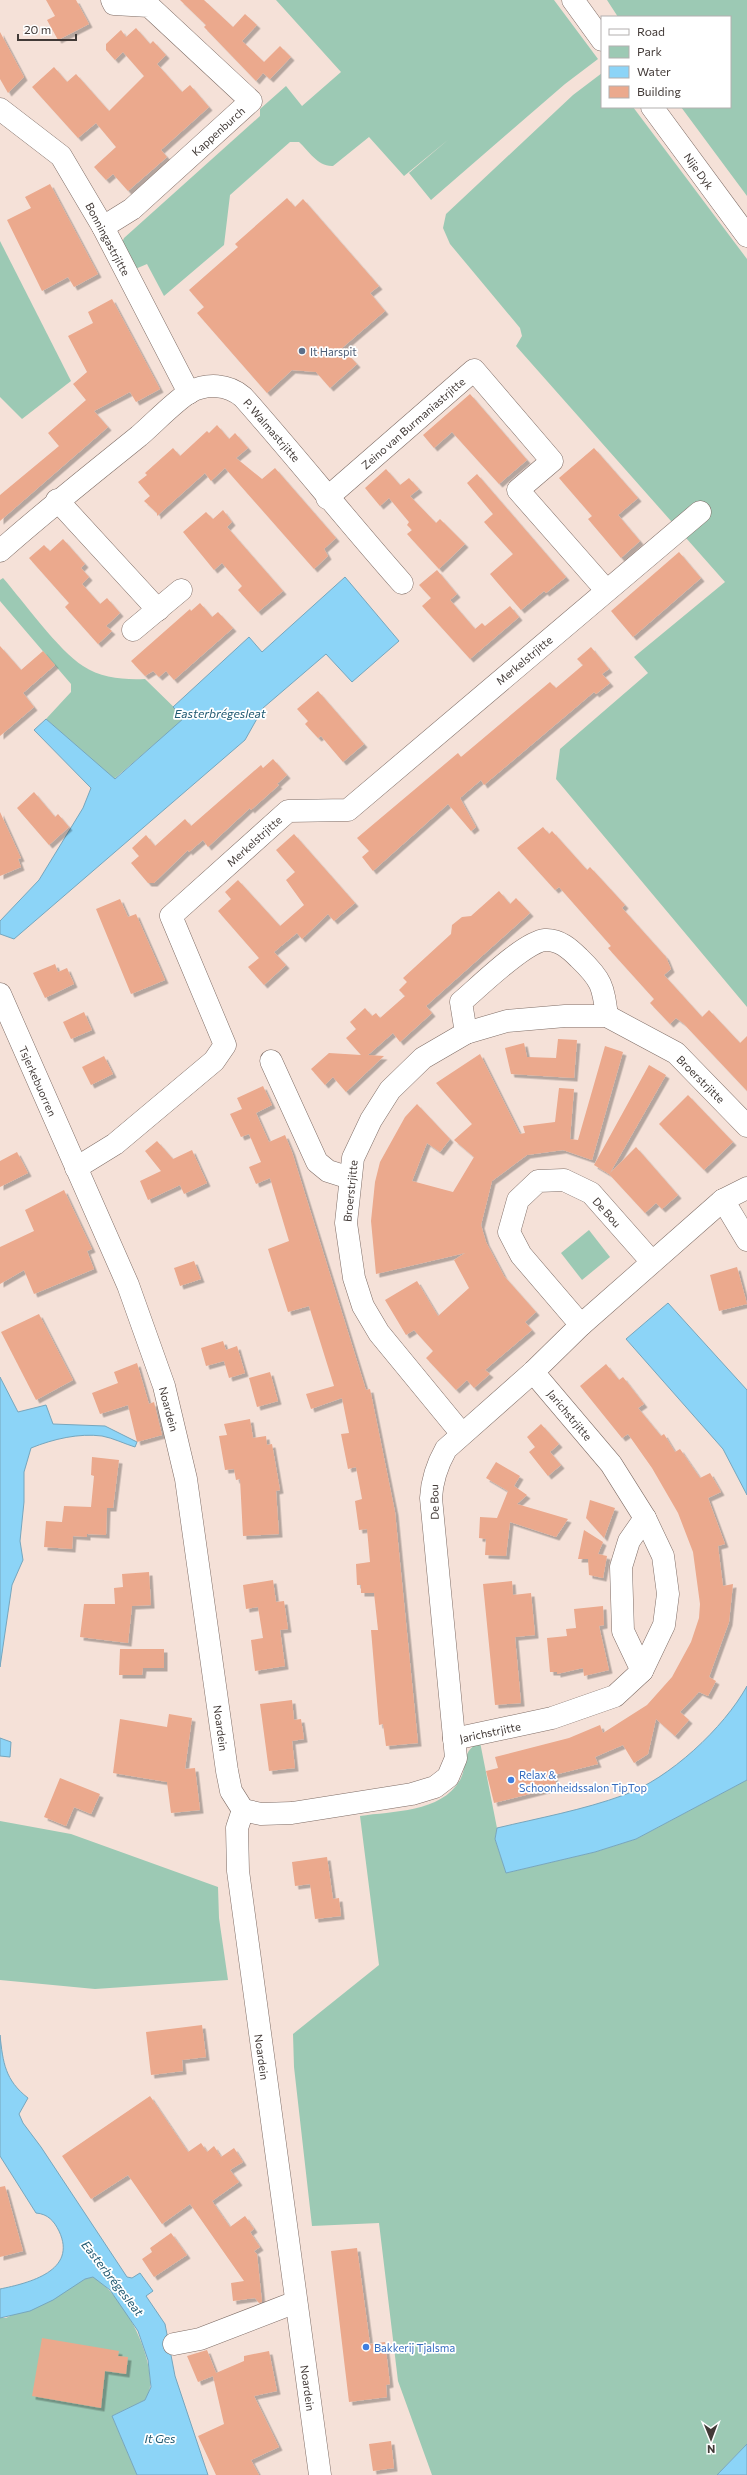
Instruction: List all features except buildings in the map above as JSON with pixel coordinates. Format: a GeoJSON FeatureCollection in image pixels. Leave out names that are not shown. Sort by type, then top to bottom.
{"type":"FeatureCollection","features":[{"type":"Feature","properties":{"kind":"street","name":"Kappenburch"},"geometry":{"type":"LineString","coordinates":[[103,227],[132,209],[251,101],[148,6],[114,4],[112,0]]}},
{"type":"Feature","properties":{"kind":"street"},"geometry":{"type":"LineString","coordinates":[[573,0],[601,39]]}},
{"type":"Feature","properties":{"kind":"street","name":"Nije Dyk"},"geometry":{"type":"LineString","coordinates":[[653,108],[747,236]]}},
{"type":"Feature","properties":{"kind":"street","name":"Bonningastrjitte"},"geometry":{"type":"LineString","coordinates":[[0,109],[61,156],[103,227],[189,393]]}},
{"type":"Feature","properties":{"kind":"street","name":"Zeino van Burmaniastrjitte"},"geometry":{"type":"LineString","coordinates":[[327,498],[474,370],[552,461],[518,490],[606,590]]}},
{"type":"Feature","properties":{"kind":"street","name":"P. Walmastrjitte"},"geometry":{"type":"LineString","coordinates":[[0,551],[57,500],[140,436],[189,393],[212,386],[236,390],[287,446],[327,498],[402,583]]}},
{"type":"Feature","properties":{"kind":"street"},"geometry":{"type":"LineString","coordinates":[[57,500],[158,610]]}},
{"type":"Feature","properties":{"kind":"street","name":"Merkelstrjitte"},"geometry":{"type":"LineString","coordinates":[[76,1168],[115,1144],[214,1061],[225,1045],[171,916],[288,812],[348,810],[606,590],[700,512]]}},
{"type":"Feature","properties":{"kind":"street"},"geometry":{"type":"LineString","coordinates":[[134,630],[181,590]]}},
{"type":"Feature","properties":{"kind":"street"},"geometry":{"type":"LineString","coordinates":[[466,1033],[462,1002],[529,945],[545,940],[565,945],[591,969],[604,988],[607,1016]]}},
{"type":"Feature","properties":{"kind":"street","name":"Tsjerkebuorren"},"geometry":{"type":"LineString","coordinates":[[0,994],[76,1168]]}},
{"type":"Feature","properties":{"kind":"street","name":"Broerstrjitte"},"geometry":{"type":"LineString","coordinates":[[462,1434],[379,1333],[363,1306],[354,1278],[346,1223],[353,1158],[371,1120],[390,1090],[423,1058],[466,1033],[507,1021],[565,1016],[607,1016],[644,1034],[676,1053],[747,1126]]}},
{"type":"Feature","properties":{"kind":"street"},"geometry":{"type":"LineString","coordinates":[[271,1061],[317,1162],[328,1171],[350,1178]]}},
{"type":"Feature","properties":{"kind":"street","name":"Noardein"},"geometry":{"type":"LineString","coordinates":[[76,1168],[141,1316],[175,1429],[186,1479],[227,1771],[231,1791],[243,1810],[237,1828],[238,1871],[320,2475]]}},
{"type":"Feature","properties":{"kind":"street","name":"De Bou"},"geometry":{"type":"LineString","coordinates":[[581,1325],[521,1255],[509,1232],[518,1200],[538,1181],[564,1180],[591,1194],[652,1262]]}},
{"type":"Feature","properties":{"kind":"street","name":"De Bou"},"geometry":{"type":"LineString","coordinates":[[454,1739],[432,1498],[432,1481],[446,1448],[534,1372],[581,1325],[723,1200],[747,1188]]}},
{"type":"Feature","properties":{"kind":"street"},"geometry":{"type":"LineString","coordinates":[[723,1200],[747,1240]]}},
{"type":"Feature","properties":{"kind":"street","name":"Jarichstrjitte"},"geometry":{"type":"LineString","coordinates":[[243,1810],[261,1814],[292,1813],[412,1794],[435,1787],[448,1777],[456,1758],[454,1739],[552,1718],[614,1696],[642,1671],[664,1625],[668,1594],[663,1556],[645,1518],[611,1464],[534,1372]]}},
{"type":"Feature","properties":{"kind":"street"},"geometry":{"type":"LineString","coordinates":[[642,1671],[623,1631],[621,1567],[630,1541],[645,1518]]}},
{"type":"Feature","properties":{"kind":"street"},"geometry":{"type":"LineString","coordinates":[[174,2344],[200,2339],[296,2302]]}},
{"type":"Feature","properties":{"kind":"green space"},"geometry":{"type":"Polygon","coordinates":[[[276,0],[554,0],[598,59],[565,84],[431,200],[409,173],[449,139],[404,176],[369,137],[333,166],[328,166],[318,161],[299,142],[290,142],[230,195],[224,245],[164,296],[147,264],[133,270],[121,245],[124,238],[260,116],[260,109],[286,86],[302,106],[341,72],[276,0]]]}},
{"type":"Feature","properties":{"kind":"green space"},"geometry":{"type":"Polygon","coordinates":[[[607,0],[747,0],[747,196],[682,108],[731,108],[731,16],[617,16],[607,0]]]}},
{"type":"Feature","properties":{"kind":"green space"},"geometry":{"type":"Polygon","coordinates":[[[601,74],[601,108],[634,108],[747,259],[747,1007],[556,779],[560,749],[648,673],[634,657],[725,582],[516,346],[522,336],[520,328],[450,244],[443,228],[446,214],[573,95],[601,74]]]}},
{"type":"Feature","properties":{"kind":"green space"},"geometry":{"type":"Polygon","coordinates":[[[0,241],[71,381],[22,419],[0,397],[0,241]]]}},
{"type":"Feature","properties":{"kind":"green space"},"geometry":{"type":"Polygon","coordinates":[[[3,578],[52,638],[73,659],[90,670],[105,676],[145,679],[185,718],[114,779],[46,719],[71,692],[71,684],[0,601],[0,580],[3,578]]]}},
{"type":"Feature","properties":{"kind":"green space"},"geometry":{"type":"Polygon","coordinates":[[[589,1230],[610,1257],[582,1280],[561,1253],[589,1230]]]}},
{"type":"Feature","properties":{"kind":"green space"},"geometry":{"type":"Polygon","coordinates":[[[480,1742],[497,1828],[495,1839],[506,1873],[595,1852],[636,1839],[747,1780],[747,2444],[717,2475],[432,2475],[398,2381],[379,2223],[312,2226],[294,2067],[293,2034],[379,1965],[360,1816],[401,1811],[428,1805],[441,1799],[452,1791],[460,1780],[463,1774],[467,1754],[480,1742]]]}},
{"type":"Feature","properties":{"kind":"green space"},"geometry":{"type":"Polygon","coordinates":[[[0,1821],[71,1834],[218,1887],[219,1918],[228,1980],[95,1989],[0,1980],[0,1821]]]}},
{"type":"Feature","properties":{"kind":"green space"},"geometry":{"type":"Polygon","coordinates":[[[93,2277],[104,2285],[125,2310],[134,2325],[146,2357],[150,2386],[145,2400],[112,2416],[137,2475],[0,2475],[0,2318],[6,2318],[85,2279],[93,2277]]]}},
{"type":"Feature","properties":{"kind":"water","name":"Easterbrégesleat"},"geometry":{"type":"Polygon","coordinates":[[[345,577],[399,641],[352,682],[326,654],[263,708],[245,740],[14,939],[0,934],[0,921],[39,880],[83,808],[91,788],[34,730],[46,719],[115,779],[184,718],[173,707],[249,637],[262,652],[345,577]]]}},
{"type":"Feature","properties":{"kind":"water"},"geometry":{"type":"Polygon","coordinates":[[[668,1303],[747,1390],[747,1495],[723,1449],[626,1339],[668,1303]]]}},
{"type":"Feature","properties":{"kind":"water"},"geometry":{"type":"Polygon","coordinates":[[[0,1377],[18,1412],[46,1405],[53,1424],[105,1426],[137,1442],[135,1447],[102,1436],[84,1435],[57,1439],[31,1448],[24,1472],[24,1502],[20,1541],[23,1560],[12,1585],[0,1667],[0,1377]]]}},
{"type":"Feature","properties":{"kind":"water"},"geometry":{"type":"Polygon","coordinates":[[[747,1686],[747,1780],[636,1839],[595,1852],[506,1873],[495,1839],[497,1828],[593,1805],[624,1795],[659,1777],[677,1765],[710,1735],[737,1702],[747,1686]]]}},
{"type":"Feature","properties":{"kind":"water"},"geometry":{"type":"Polygon","coordinates":[[[0,1738],[11,1742],[10,1757],[0,1756],[0,1738]]]}},
{"type":"Feature","properties":{"kind":"water","name":"It Ges"},"geometry":{"type":"Polygon","coordinates":[[[0,2035],[2,2054],[6,2070],[14,2084],[28,2098],[19,2114],[23,2123],[41,2147],[127,2277],[132,2278],[140,2273],[153,2291],[146,2296],[165,2324],[175,2376],[208,2475],[137,2475],[112,2416],[145,2400],[151,2387],[148,2360],[138,2331],[110,2290],[93,2277],[85,2279],[53,2300],[30,2311],[0,2318],[0,2289],[36,2279],[48,2273],[62,2256],[63,2245],[59,2231],[55,2224],[47,2216],[36,2213],[0,2156],[0,2035]]]}},
{"type":"Feature","properties":{"kind":"water"},"geometry":{"type":"Polygon","coordinates":[[[747,2444],[747,2475],[717,2475],[747,2444]]]}},
{"type":"Feature","properties":{"kind":"place","name":"It Harspit"},"geometry":{"type":"Point","coordinates":[302,351]}},
{"type":"Feature","properties":{"kind":"place","name":"Relax & Schoonheidssalon TipTop"},"geometry":{"type":"Point","coordinates":[511,1780]}},
{"type":"Feature","properties":{"kind":"place","name":"Bakkerij Tjalsma"},"geometry":{"type":"Point","coordinates":[366,2347]}}]}
